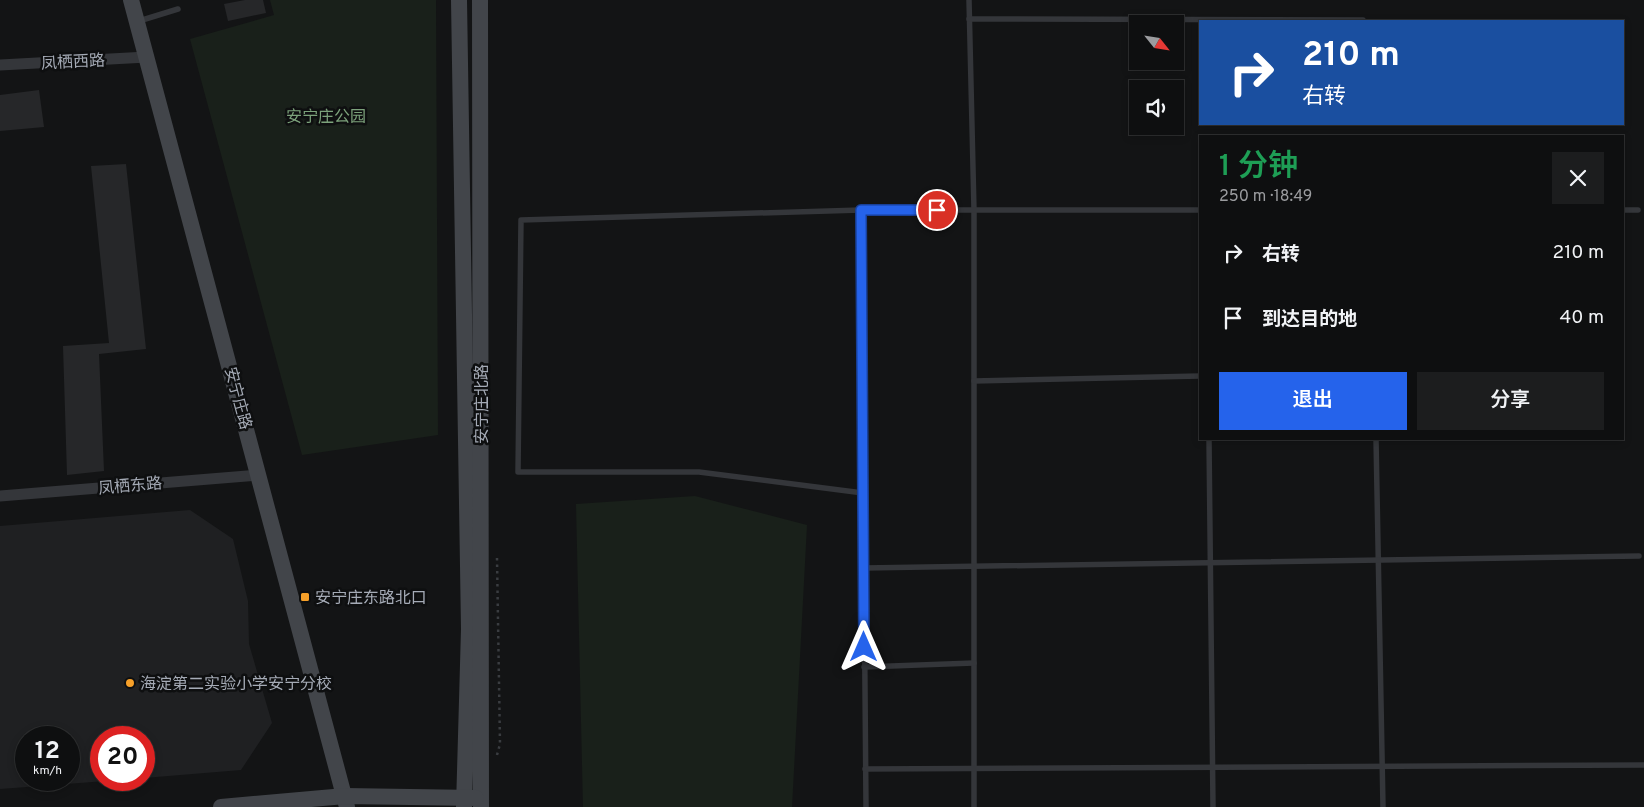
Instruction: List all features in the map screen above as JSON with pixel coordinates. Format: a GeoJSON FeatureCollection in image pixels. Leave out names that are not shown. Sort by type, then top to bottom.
{"type":"FeatureCollection","features":[{"type":"Feature","properties":{"kind":"main road","name":"安宁庄路"},"geometry":{"type":"LineString","coordinates":[[131,0],[346,802]]}},
{"type":"Feature","properties":{"kind":"main road","name":"安宁庄北路"},"geometry":{"type":"LineString","coordinates":[[459,0],[469,629],[464,803]]}},
{"type":"Feature","properties":{"kind":"main road","name":"安宁庄北路"},"geometry":{"type":"LineString","coordinates":[[480,0],[481,803]]}},
{"type":"Feature","properties":{"kind":"main road"},"geometry":{"type":"LineString","coordinates":[[221,807],[346,802],[481,803]]}},
{"type":"Feature","properties":{"kind":"street","name":"凤栖西路"},"geometry":{"type":"LineString","coordinates":[[0,65],[147,57]]}},
{"type":"Feature","properties":{"kind":"street","name":"凤栖东路"},"geometry":{"type":"LineString","coordinates":[[0,496],[259,475]]}},
{"type":"Feature","properties":{"kind":"lane"},"geometry":{"type":"LineString","coordinates":[[969,0],[974,210],[974,807]]}},
{"type":"Feature","properties":{"kind":"lane"},"geometry":{"type":"LineString","coordinates":[[137,22],[178,9]]}},
{"type":"Feature","properties":{"kind":"lane"},"geometry":{"type":"LineString","coordinates":[[969,19],[1364,20]]}},
{"type":"Feature","properties":{"kind":"lane"},"geometry":{"type":"LineString","coordinates":[[861,210],[866,807]]}},
{"type":"Feature","properties":{"kind":"lane"},"geometry":{"type":"LineString","coordinates":[[863,493],[699,472],[518,472],[521,220],[861,210],[1199,210]]}},
{"type":"Feature","properties":{"kind":"lane"},"geometry":{"type":"LineString","coordinates":[[1624,210],[1638,210]]}},
{"type":"Feature","properties":{"kind":"lane"},"geometry":{"type":"LineString","coordinates":[[974,381],[1199,376]]}},
{"type":"Feature","properties":{"kind":"lane"},"geometry":{"type":"LineString","coordinates":[[1210,440],[1213,807]]}},
{"type":"Feature","properties":{"kind":"lane"},"geometry":{"type":"LineString","coordinates":[[1376,440],[1383,807]]}},
{"type":"Feature","properties":{"kind":"lane"},"geometry":{"type":"LineString","coordinates":[[864,568],[1639,556]]}},
{"type":"Feature","properties":{"kind":"lane"},"geometry":{"type":"LineString","coordinates":[[864,667],[974,663]]}},
{"type":"Feature","properties":{"kind":"lane"},"geometry":{"type":"LineString","coordinates":[[865,769],[1644,765]]}},
{"type":"Feature","properties":{"kind":"shaded area","name":"海淀第二实验小学安宁分校"},"geometry":{"type":"Polygon","coordinates":[[[190,510],[233,539],[248,601],[249,644],[272,723],[241,770],[155,777],[155,726],[90,726],[90,782],[80,783],[80,726],[15,726],[15,788],[0,789],[0,526],[190,510]]]}},
{"type":"Feature","properties":{"kind":"green space","name":"安宁庄公园"},"geometry":{"type":"Polygon","coordinates":[[[270,0],[436,0],[438,435],[302,455],[190,39],[274,15],[270,0]]]}},
{"type":"Feature","properties":{"kind":"green space"},"geometry":{"type":"Polygon","coordinates":[[[695,496],[807,525],[792,807],[583,807],[576,504],[695,496]]]}},
{"type":"Feature","properties":{"kind":"building"},"geometry":{"type":"Polygon","coordinates":[[[245,0],[263,0],[266,13],[228,21],[224,4],[245,0]]]}},
{"type":"Feature","properties":{"kind":"building"},"geometry":{"type":"Polygon","coordinates":[[[39,90],[44,127],[0,131],[0,95],[39,90]]]}},
{"type":"Feature","properties":{"kind":"building"},"geometry":{"type":"Polygon","coordinates":[[[126,164],[146,349],[99,354],[104,471],[67,475],[63,346],[109,343],[91,166],[126,164]]]}},
{"type":"Feature","properties":{"kind":"place","name":"安宁庄东路北口"},"geometry":{"type":"Point","coordinates":[305,597]}},
{"type":"Feature","properties":{"kind":"place","name":"海淀第二实验小学安宁分校"},"geometry":{"type":"Point","coordinates":[130,683]}},
{"type":"Feature","properties":{"kind":"route"},"geometry":{"type":"LineString","coordinates":[[864,647],[861,210],[937,210]]}}]}
